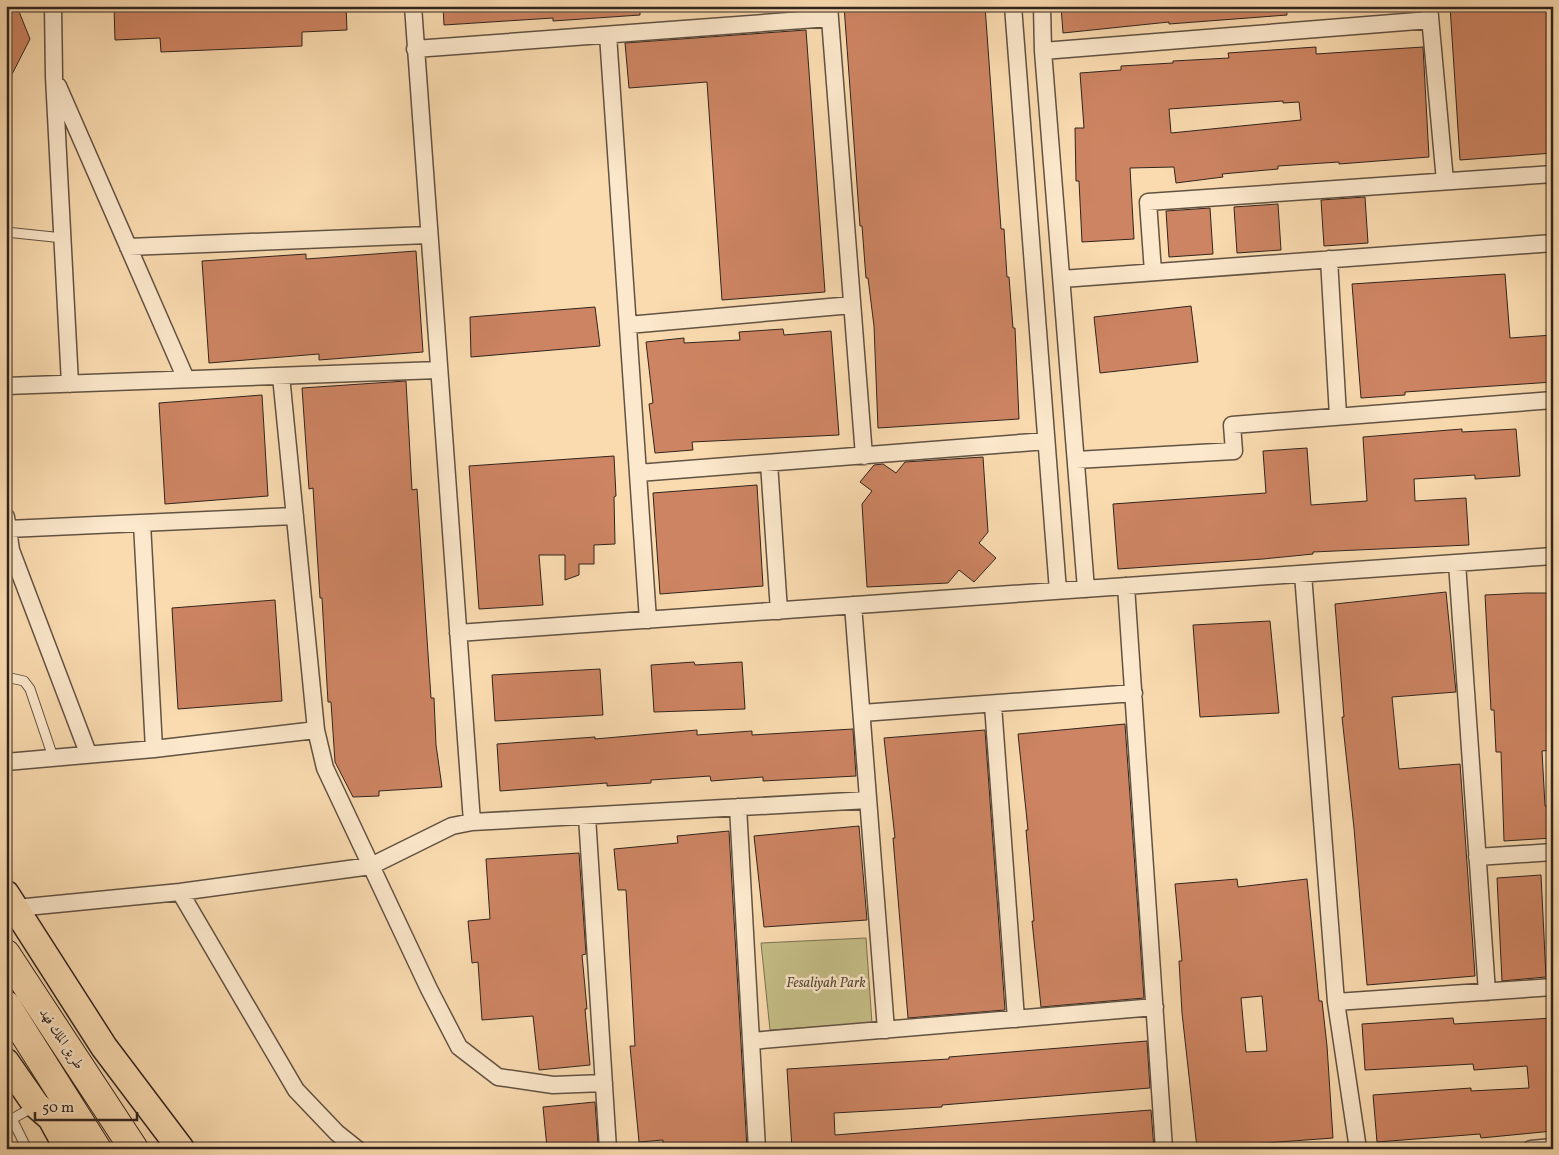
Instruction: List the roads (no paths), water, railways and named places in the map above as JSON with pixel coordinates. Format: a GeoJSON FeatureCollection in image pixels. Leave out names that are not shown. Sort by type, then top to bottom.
{"type":"FeatureCollection","features":[{"type":"Feature","properties":{"kind":"highway","name":"طريق الملك فهد"},"geometry":{"type":"LineString","coordinates":[[6,954],[134,1149]]}},
{"type":"Feature","properties":{"kind":"highway","name":"طريق الملك فهد"},"geometry":{"type":"LineString","coordinates":[[6,1005],[50,1106],[97,1149]]}},
{"type":"Feature","properties":{"kind":"main road"},"geometry":{"type":"LineString","coordinates":[[11,901],[104,1047],[181,1149]]}},
{"type":"Feature","properties":{"kind":"main road"},"geometry":{"type":"LineString","coordinates":[[6,1062],[50,1106],[74,1149]]}},
{"type":"Feature","properties":{"kind":"main road"},"geometry":{"type":"LineString","coordinates":[[136,1088],[171,1149]]}},
{"type":"Feature","properties":{"kind":"main road"},"geometry":{"type":"LineString","coordinates":[[50,1106],[68,1149]]}},
{"type":"Feature","properties":{"kind":"street"},"geometry":{"type":"LineString","coordinates":[[53,6],[54,77],[70,384]]}},
{"type":"Feature","properties":{"kind":"street"},"geometry":{"type":"LineString","coordinates":[[413,6],[428,236],[472,822]]}},
{"type":"Feature","properties":{"kind":"street"},"geometry":{"type":"LineString","coordinates":[[1013,6],[1058,591]]}},
{"type":"Feature","properties":{"kind":"street"},"geometry":{"type":"LineString","coordinates":[[1042,6],[1043,51],[1086,589]]}},
{"type":"Feature","properties":{"kind":"street"},"geometry":{"type":"LineString","coordinates":[[415,49],[608,35],[830,12],[864,456]]}},
{"type":"Feature","properties":{"kind":"street"},"geometry":{"type":"LineString","coordinates":[[1043,51],[1429,13],[1445,181]]}},
{"type":"Feature","properties":{"kind":"street"},"geometry":{"type":"LineString","coordinates":[[608,35],[648,620]]}},
{"type":"Feature","properties":{"kind":"street"},"geometry":{"type":"LineString","coordinates":[[54,77],[186,379]]}},
{"type":"Feature","properties":{"kind":"street"},"geometry":{"type":"LineString","coordinates":[[1153,272],[1148,202],[1553,174]]}},
{"type":"Feature","properties":{"kind":"street"},"geometry":{"type":"LineString","coordinates":[[128,247],[428,236]]}},
{"type":"Feature","properties":{"kind":"street"},"geometry":{"type":"LineString","coordinates":[[1062,279],[1553,243]]}},
{"type":"Feature","properties":{"kind":"street"},"geometry":{"type":"LineString","coordinates":[[1329,259],[1338,416]]}},
{"type":"Feature","properties":{"kind":"street"},"geometry":{"type":"LineString","coordinates":[[628,325],[852,305]]}},
{"type":"Feature","properties":{"kind":"street"},"geometry":{"type":"LineString","coordinates":[[6,386],[438,370]]}},
{"type":"Feature","properties":{"kind":"street"},"geometry":{"type":"LineString","coordinates":[[281,376],[316,730],[325,768],[429,989],[459,1047],[498,1077],[553,1085],[604,1083]]}},
{"type":"Feature","properties":{"kind":"street"},"geometry":{"type":"LineString","coordinates":[[1076,460],[1234,451],[1232,425],[1553,400]]}},
{"type":"Feature","properties":{"kind":"street"},"geometry":{"type":"LineString","coordinates":[[638,473],[1046,441]]}},
{"type":"Feature","properties":{"kind":"street"},"geometry":{"type":"LineString","coordinates":[[769,463],[779,610]]}},
{"type":"Feature","properties":{"kind":"street"},"geometry":{"type":"LineString","coordinates":[[88,753],[11,550],[7,523],[142,523],[295,516]]}},
{"type":"Feature","properties":{"kind":"street"},"geometry":{"type":"LineString","coordinates":[[142,523],[154,749]]}},
{"type":"Feature","properties":{"kind":"street"},"geometry":{"type":"LineString","coordinates":[[458,633],[1553,556]]}},
{"type":"Feature","properties":{"kind":"street"},"geometry":{"type":"LineString","coordinates":[[1457,563],[1487,992]]}},
{"type":"Feature","properties":{"kind":"street"},"geometry":{"type":"LineString","coordinates":[[1303,574],[1336,1002],[1358,1149]]}},
{"type":"Feature","properties":{"kind":"street"},"geometry":{"type":"LineString","coordinates":[[1126,586],[1164,1149]]}},
{"type":"Feature","properties":{"kind":"street"},"geometry":{"type":"LineString","coordinates":[[854,605],[886,1030]]}},
{"type":"Feature","properties":{"kind":"street"},"geometry":{"type":"LineString","coordinates":[[862,714],[1134,693]]}},
{"type":"Feature","properties":{"kind":"street"},"geometry":{"type":"LineString","coordinates":[[993,705],[1016,1019]]}},
{"type":"Feature","properties":{"kind":"street"},"geometry":{"type":"LineString","coordinates":[[6,762],[88,753],[154,749],[316,730]]}},
{"type":"Feature","properties":{"kind":"street"},"geometry":{"type":"LineString","coordinates":[[11,901],[180,892],[371,866],[452,826],[472,822],[868,800]]}},
{"type":"Feature","properties":{"kind":"street"},"geometry":{"type":"LineString","coordinates":[[738,807],[757,1149]]}},
{"type":"Feature","properties":{"kind":"street"},"geometry":{"type":"LineString","coordinates":[[587,816],[608,1149]]}},
{"type":"Feature","properties":{"kind":"street"},"geometry":{"type":"LineString","coordinates":[[1477,857],[1553,852]]}},
{"type":"Feature","properties":{"kind":"street"},"geometry":{"type":"LineString","coordinates":[[180,892],[296,1090],[337,1133],[357,1149]]}},
{"type":"Feature","properties":{"kind":"street"},"geometry":{"type":"LineString","coordinates":[[1336,1002],[1553,987]]}},
{"type":"Feature","properties":{"kind":"street"},"geometry":{"type":"LineString","coordinates":[[751,1041],[1155,1007]]}},
{"type":"Feature","properties":{"kind":"street"},"geometry":{"type":"LineString","coordinates":[[1531,1149],[1553,1147]]}},
{"type":"Feature","properties":{"kind":"lane"},"geometry":{"type":"LineString","coordinates":[[6,232],[62,238]]}},
{"type":"Feature","properties":{"kind":"lane"},"geometry":{"type":"LineString","coordinates":[[6,677],[24,681],[30,689],[53,757]]}},
{"type":"Feature","properties":{"kind":"lane"},"geometry":{"type":"LineString","coordinates":[[27,1149],[12,1119],[50,1106]]}},
{"type":"Feature","properties":{"kind":"park label","name":"Fesaliyah Park"},"geometry":{"type":"Point","coordinates":[826,983]}}]}
